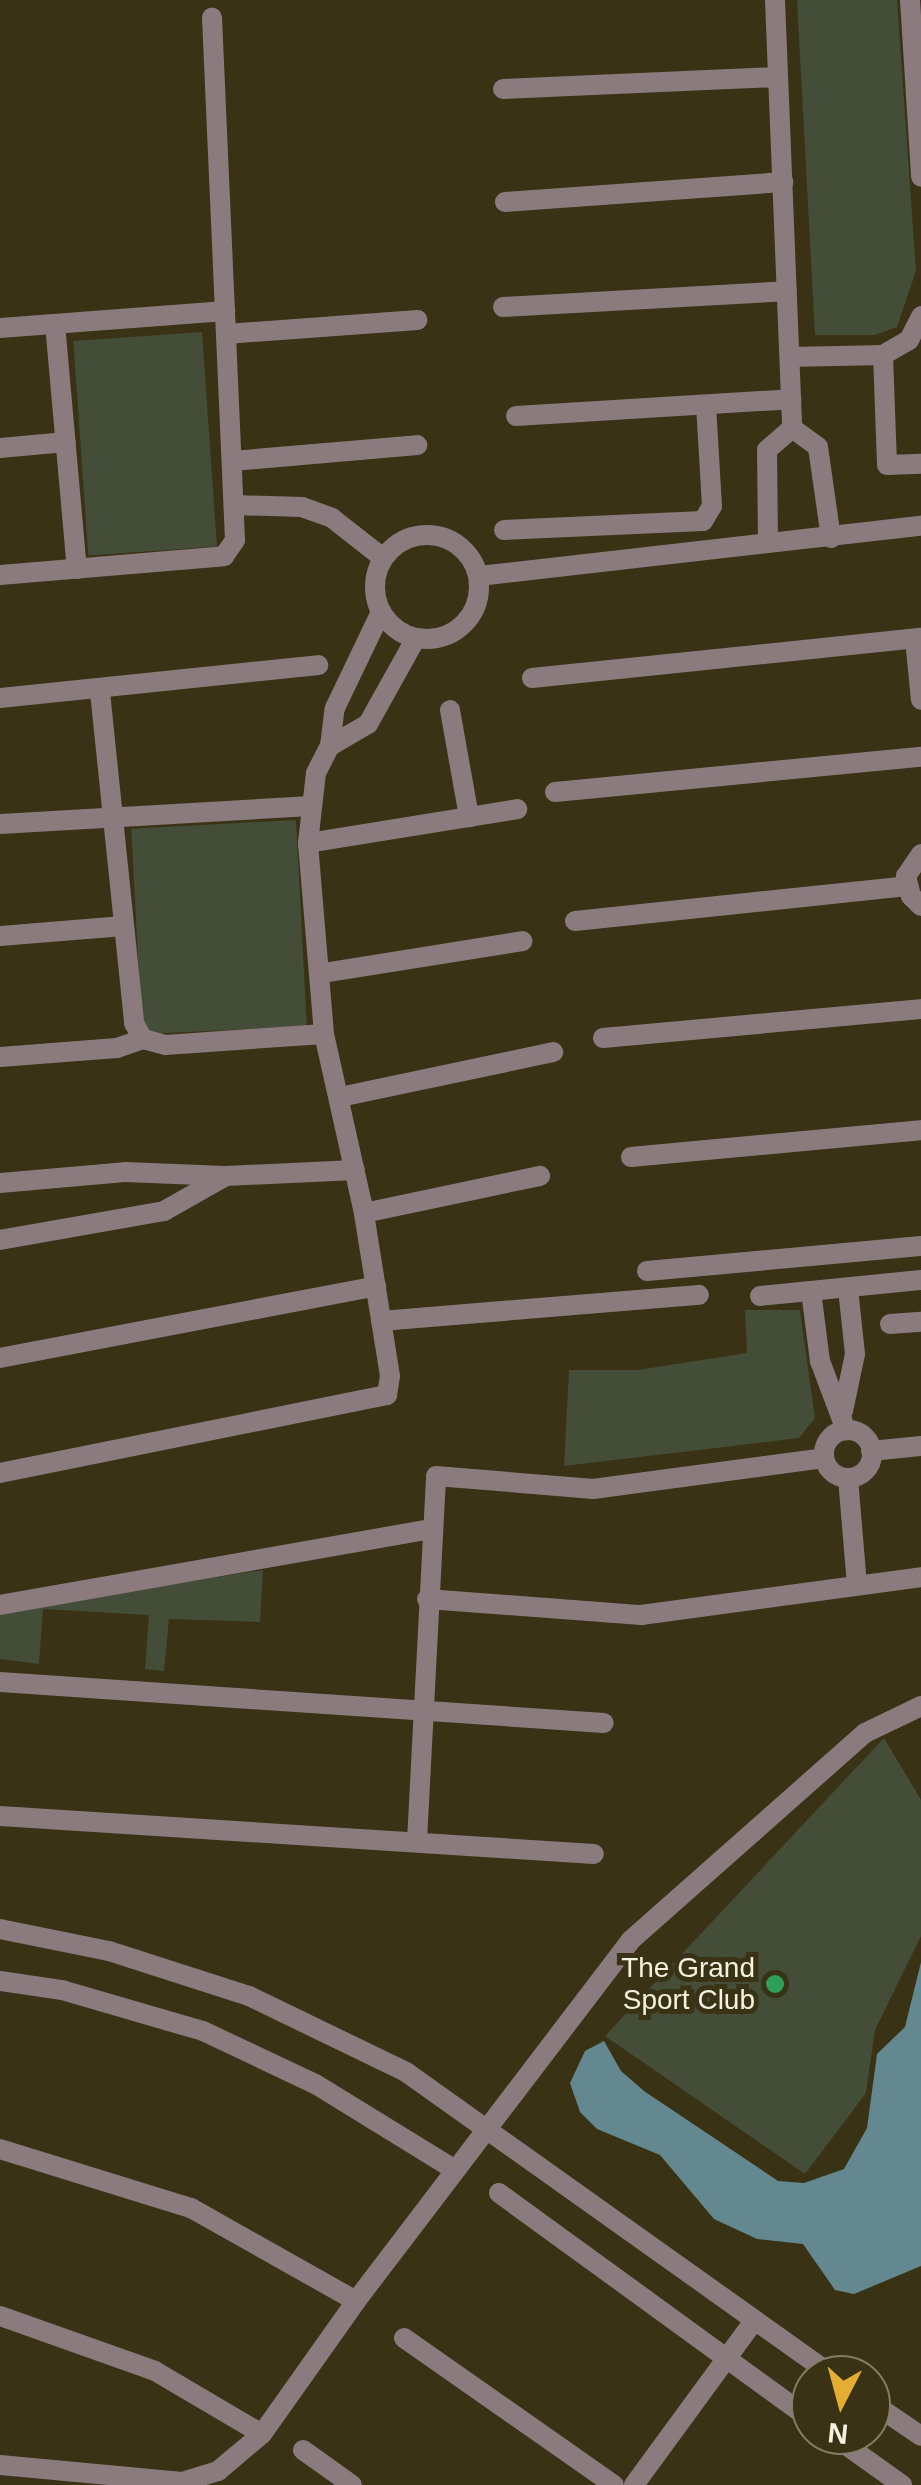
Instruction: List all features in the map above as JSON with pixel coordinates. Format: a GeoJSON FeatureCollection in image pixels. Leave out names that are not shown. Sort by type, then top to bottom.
{"type":"FeatureCollection","features":[{"type":"Feature","properties":{"kind":"street"},"geometry":{"type":"LineString","coordinates":[[775,0],[792,428]]}},
{"type":"Feature","properties":{"kind":"street"},"geometry":{"type":"LineString","coordinates":[[910,0],[917,28],[921,178]]}},
{"type":"Feature","properties":{"kind":"street"},"geometry":{"type":"LineString","coordinates":[[0,575],[224,556],[236,540],[212,18]]}},
{"type":"Feature","properties":{"kind":"street"},"geometry":{"type":"LineString","coordinates":[[503,89],[778,78]]}},
{"type":"Feature","properties":{"kind":"street"},"geometry":{"type":"LineString","coordinates":[[505,202],[782,182]]}},
{"type":"Feature","properties":{"kind":"street"},"geometry":{"type":"LineString","coordinates":[[503,307],[787,291]]}},
{"type":"Feature","properties":{"kind":"street"},"geometry":{"type":"LineString","coordinates":[[0,328],[225,311]]}},
{"type":"Feature","properties":{"kind":"street"},"geometry":{"type":"LineString","coordinates":[[790,357],[883,355],[915,343],[921,316]]}},
{"type":"Feature","properties":{"kind":"street"},"geometry":{"type":"LineString","coordinates":[[226,334],[418,320]]}},
{"type":"Feature","properties":{"kind":"street"},"geometry":{"type":"LineString","coordinates":[[55,324],[76,568]]}},
{"type":"Feature","properties":{"kind":"street"},"geometry":{"type":"LineString","coordinates":[[883,355],[886,465],[921,464]]}},
{"type":"Feature","properties":{"kind":"street"},"geometry":{"type":"LineString","coordinates":[[516,416],[791,399]]}},
{"type":"Feature","properties":{"kind":"street"},"geometry":{"type":"LineString","coordinates":[[504,530],[704,521],[712,506],[706,406]]}},
{"type":"Feature","properties":{"kind":"street"},"geometry":{"type":"LineString","coordinates":[[792,428],[818,447],[831,538]]}},
{"type":"Feature","properties":{"kind":"street"},"geometry":{"type":"LineString","coordinates":[[768,543],[767,450],[792,428]]}},
{"type":"Feature","properties":{"kind":"street"},"geometry":{"type":"LineString","coordinates":[[0,448],[66,442]]}},
{"type":"Feature","properties":{"kind":"street"},"geometry":{"type":"LineString","coordinates":[[232,460],[417,445]]}},
{"type":"Feature","properties":{"kind":"street"},"geometry":{"type":"LineString","coordinates":[[234,505],[302,507],[332,518],[383,558]]}},
{"type":"Feature","properties":{"kind":"street"},"geometry":{"type":"LineString","coordinates":[[478,576],[921,526]]}},
{"type":"Feature","properties":{"kind":"street"},"geometry":{"type":"LineString","coordinates":[[410,536],[445,538],[461,546],[478,576],[480,594],[464,625],[449,634],[416,638],[382,612],[374,590],[383,558],[410,536]]}},
{"type":"Feature","properties":{"kind":"street"},"geometry":{"type":"LineString","coordinates":[[0,1472],[366,1404],[387,1395],[381,1321],[364,1213],[324,1034],[323,973],[308,843],[310,806],[330,746],[335,708],[382,612]]}},
{"type":"Feature","properties":{"kind":"street"},"geometry":{"type":"LineString","coordinates":[[330,746],[368,724],[416,638]]}},
{"type":"Feature","properties":{"kind":"street"},"geometry":{"type":"LineString","coordinates":[[532,678],[918,638],[921,700]]}},
{"type":"Feature","properties":{"kind":"street"},"geometry":{"type":"LineString","coordinates":[[0,698],[100,692],[318,665]]}},
{"type":"Feature","properties":{"kind":"street"},"geometry":{"type":"LineString","coordinates":[[100,692],[134,1022],[143,1039]]}},
{"type":"Feature","properties":{"kind":"street"},"geometry":{"type":"LineString","coordinates":[[450,710],[469,817]]}},
{"type":"Feature","properties":{"kind":"street"},"geometry":{"type":"LineString","coordinates":[[555,792],[921,756]]}},
{"type":"Feature","properties":{"kind":"street"},"geometry":{"type":"LineString","coordinates":[[0,824],[310,806]]}},
{"type":"Feature","properties":{"kind":"street"},"geometry":{"type":"LineString","coordinates":[[308,843],[516,809]]}},
{"type":"Feature","properties":{"kind":"street"},"geometry":{"type":"LineString","coordinates":[[921,854],[910,866],[907,886],[921,906]]}},
{"type":"Feature","properties":{"kind":"street"},"geometry":{"type":"LineString","coordinates":[[574,921],[907,886]]}},
{"type":"Feature","properties":{"kind":"street"},"geometry":{"type":"LineString","coordinates":[[0,936],[124,926]]}},
{"type":"Feature","properties":{"kind":"street"},"geometry":{"type":"LineString","coordinates":[[323,973],[522,941]]}},
{"type":"Feature","properties":{"kind":"street"},"geometry":{"type":"LineString","coordinates":[[603,1038],[921,1009]]}},
{"type":"Feature","properties":{"kind":"street"},"geometry":{"type":"LineString","coordinates":[[0,1057],[117,1048],[143,1039],[165,1045],[324,1034]]}},
{"type":"Feature","properties":{"kind":"street"},"geometry":{"type":"LineString","coordinates":[[340,1097],[553,1052]]}},
{"type":"Feature","properties":{"kind":"street"},"geometry":{"type":"LineString","coordinates":[[631,1157],[921,1130]]}},
{"type":"Feature","properties":{"kind":"street"},"geometry":{"type":"LineString","coordinates":[[0,1183],[125,1172],[225,1176],[355,1170]]}},
{"type":"Feature","properties":{"kind":"street"},"geometry":{"type":"LineString","coordinates":[[0,1240],[164,1211],[225,1176]]}},
{"type":"Feature","properties":{"kind":"street"},"geometry":{"type":"LineString","coordinates":[[364,1213],[540,1176]]}},
{"type":"Feature","properties":{"kind":"street"},"geometry":{"type":"LineString","coordinates":[[647,1271],[921,1246]]}},
{"type":"Feature","properties":{"kind":"street"},"geometry":{"type":"LineString","coordinates":[[760,1296],[921,1280]]}},
{"type":"Feature","properties":{"kind":"street"},"geometry":{"type":"LineString","coordinates":[[0,1358],[376,1286]]}},
{"type":"Feature","properties":{"kind":"street"},"geometry":{"type":"LineString","coordinates":[[848,1288],[855,1354],[844,1420],[826,1442],[824,1458],[832,1472],[848,1478],[862,1473],[871,1451]]}},
{"type":"Feature","properties":{"kind":"street"},"geometry":{"type":"LineString","coordinates":[[811,1291],[820,1361],[844,1420],[862,1434],[871,1451]]}},
{"type":"Feature","properties":{"kind":"street"},"geometry":{"type":"LineString","coordinates":[[381,1321],[700,1295]]}},
{"type":"Feature","properties":{"kind":"street"},"geometry":{"type":"LineString","coordinates":[[890,1324],[921,1322]]}},
{"type":"Feature","properties":{"kind":"street"},"geometry":{"type":"LineString","coordinates":[[871,1451],[921,1446]]}},
{"type":"Feature","properties":{"kind":"street"},"geometry":{"type":"LineString","coordinates":[[417,1841],[432,1481],[441,1474],[592,1489],[824,1458]]}},
{"type":"Feature","properties":{"kind":"street"},"geometry":{"type":"LineString","coordinates":[[848,1478],[857,1586]]}},
{"type":"Feature","properties":{"kind":"street"},"geometry":{"type":"LineString","coordinates":[[0,1605],[430,1529]]}},
{"type":"Feature","properties":{"kind":"street"},"geometry":{"type":"LineString","coordinates":[[427,1599],[641,1614],[921,1577]]}},
{"type":"Feature","properties":{"kind":"street"},"geometry":{"type":"LineString","coordinates":[[0,1682],[604,1723]]}},
{"type":"Feature","properties":{"kind":"street"},"geometry":{"type":"LineString","coordinates":[[0,2465],[182,2482],[218,2471],[262,2434],[356,2300],[553,2042],[661,1910],[865,1733],[921,1706]]}},
{"type":"Feature","properties":{"kind":"street"},"geometry":{"type":"LineString","coordinates":[[0,1816],[594,1854]]}},
{"type":"Feature","properties":{"kind":"street"},"geometry":{"type":"LineString","coordinates":[[0,1928],[109,1951],[249,1996],[406,2072],[490,2126],[803,2355]]}},
{"type":"Feature","properties":{"kind":"street"},"geometry":{"type":"LineString","coordinates":[[0,1981],[62,1990],[204,2030],[317,2085],[455,2170]]}},
{"type":"Feature","properties":{"kind":"street"},"geometry":{"type":"LineString","coordinates":[[0,2148],[191,2208],[356,2300]]}},
{"type":"Feature","properties":{"kind":"street"},"geometry":{"type":"LineString","coordinates":[[499,2193],[791,2406]]}},
{"type":"Feature","properties":{"kind":"street"},"geometry":{"type":"LineString","coordinates":[[0,2316],[155,2371],[262,2434]]}},
{"type":"Feature","properties":{"kind":"street"},"geometry":{"type":"LineString","coordinates":[[634,2485],[754,2321]]}},
{"type":"Feature","properties":{"kind":"street"},"geometry":{"type":"LineString","coordinates":[[404,2338],[614,2485]]}},
{"type":"Feature","properties":{"kind":"street"},"geometry":{"type":"LineString","coordinates":[[891,2416],[921,2436]]}},
{"type":"Feature","properties":{"kind":"street"},"geometry":{"type":"LineString","coordinates":[[303,2450],[352,2485]]}},
{"type":"Feature","properties":{"kind":"street"},"geometry":{"type":"LineString","coordinates":[[860,2455],[902,2485]]}},
{"type":"Feature","properties":{"kind":"green space"},"geometry":{"type":"Polygon","coordinates":[[[797,0],[897,0],[916,271],[897,327],[875,335],[815,335],[797,0]]]}},
{"type":"Feature","properties":{"kind":"green space"},"geometry":{"type":"Polygon","coordinates":[[[202,332],[217,546],[88,555],[73,341],[202,332]]]}},
{"type":"Feature","properties":{"kind":"green space"},"geometry":{"type":"Polygon","coordinates":[[[296,820],[307,1026],[142,1034],[131,829],[296,820]]]}},
{"type":"Feature","properties":{"kind":"green space"},"geometry":{"type":"Polygon","coordinates":[[[745,1310],[800,1310],[815,1418],[799,1438],[564,1466],[569,1370],[638,1370],[747,1353],[745,1310]]]}},
{"type":"Feature","properties":{"kind":"green space"},"geometry":{"type":"Polygon","coordinates":[[[263,1570],[260,1622],[169,1619],[164,1671],[145,1669],[149,1615],[43,1609],[39,1664],[0,1659],[0,1612],[263,1570]]]}},
{"type":"Feature","properties":{"kind":"green space","name":"The Grand Sport Club"},"geometry":{"type":"Polygon","coordinates":[[[884,1738],[921,1800],[921,1936],[875,2030],[866,2093],[805,2174],[605,2036],[884,1738]]]}},
{"type":"Feature","properties":{"kind":"water"},"geometry":{"type":"Polygon","coordinates":[[[921,1962],[921,2266],[854,2294],[835,2290],[803,2244],[757,2239],[714,2219],[660,2155],[597,2129],[580,2112],[570,2083],[585,2051],[604,2041],[621,2071],[644,2091],[778,2181],[804,2183],[844,2169],[867,2128],[877,2054],[905,2027],[921,1962]]]}},
{"type":"Feature","properties":{"kind":"place","name":"The Grand Sport Club"},"geometry":{"type":"Point","coordinates":[775,1984]}}]}
